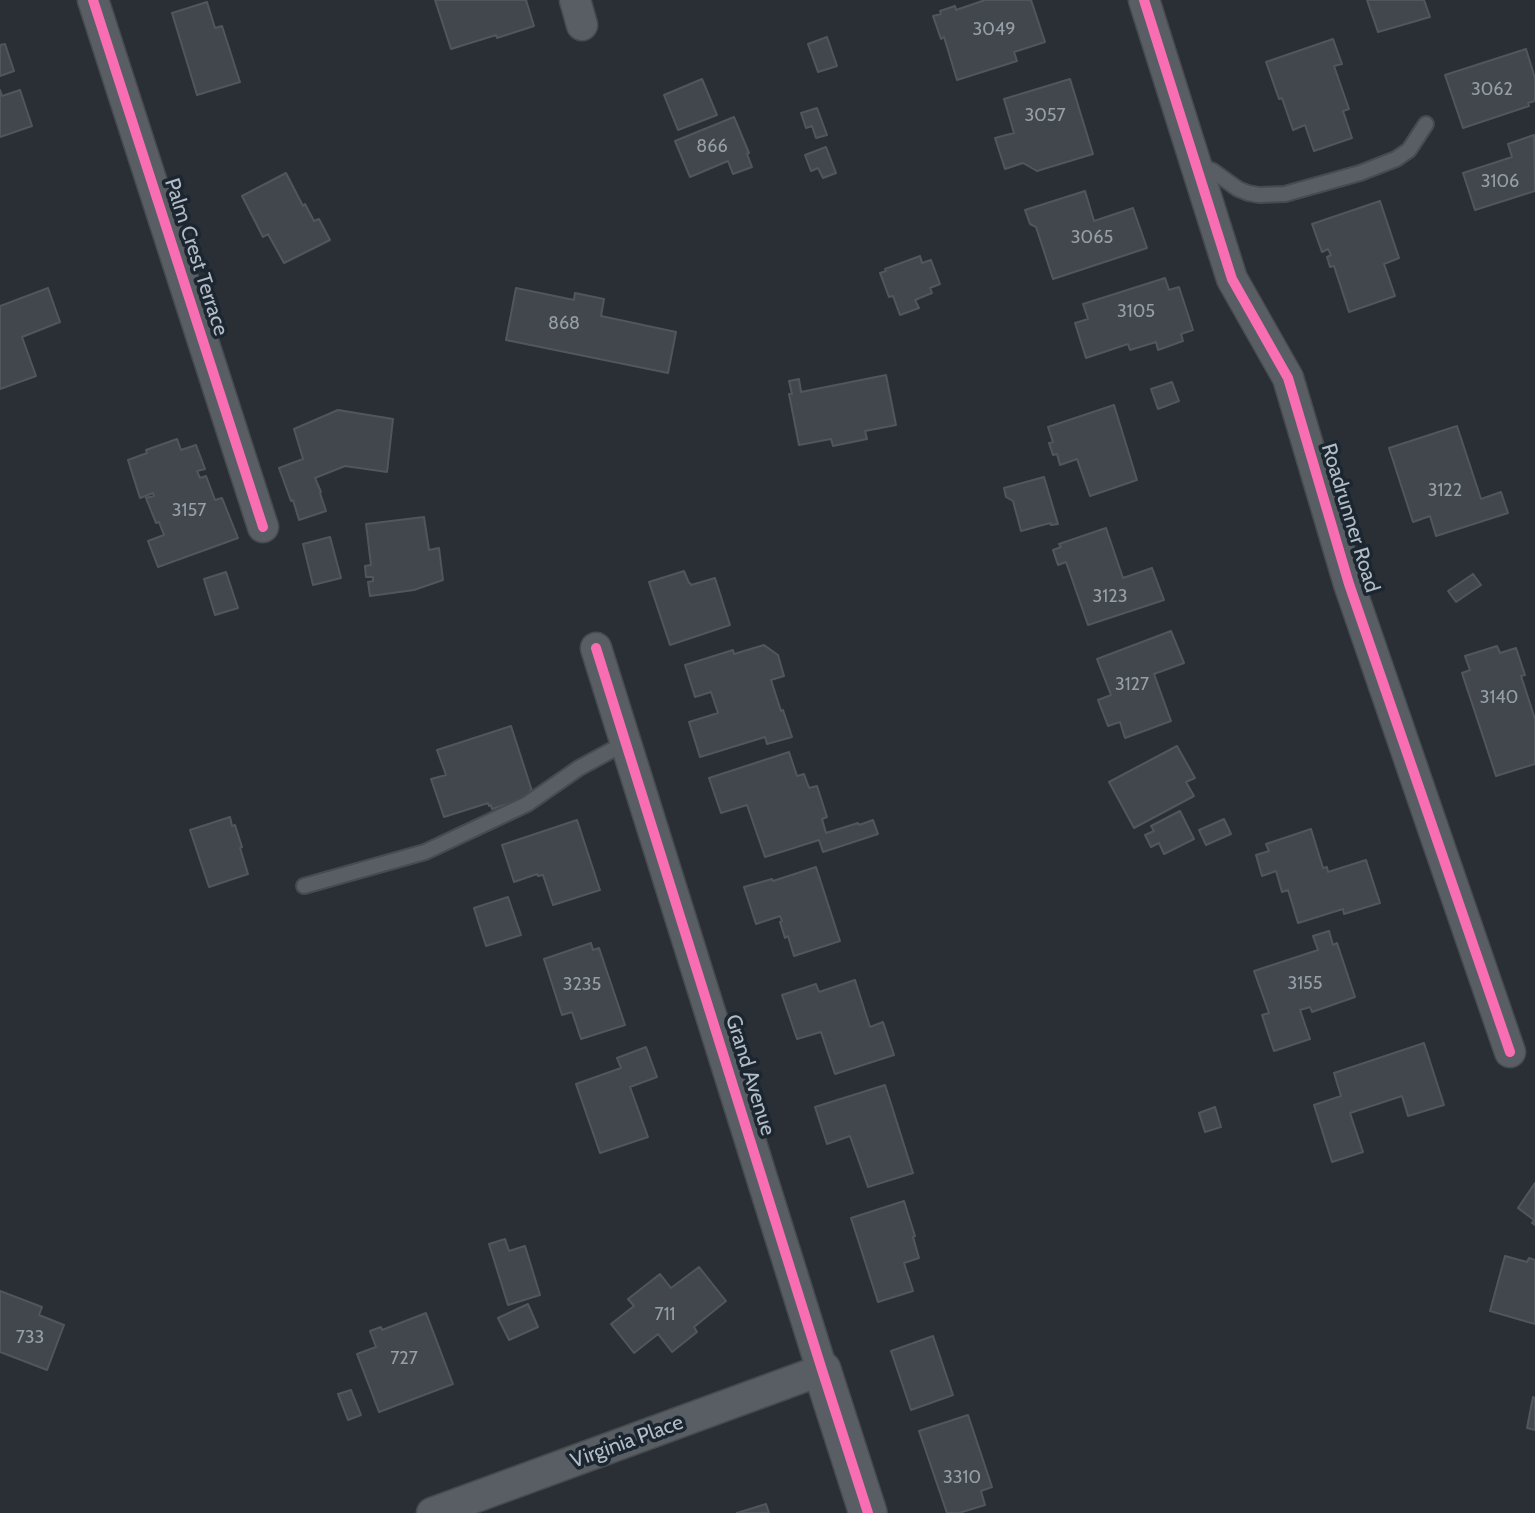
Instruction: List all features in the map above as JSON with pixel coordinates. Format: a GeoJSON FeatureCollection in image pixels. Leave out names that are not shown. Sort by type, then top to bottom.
{"type":"FeatureCollection","features":[{"type":"Feature","properties":{"kind":"street","name":"Palm Crest Terrace"},"geometry":{"type":"LineString","coordinates":[[93,0],[263,527]]}},
{"type":"Feature","properties":{"kind":"street","name":"Roadrunner Road"},"geometry":{"type":"LineString","coordinates":[[1144,0],[1232,279],[1288,378],[1349,584],[1510,1052]]}},
{"type":"Feature","properties":{"kind":"street","name":"Grand Avenue"},"geometry":{"type":"LineString","coordinates":[[596,648],[868,1513]]}},
{"type":"Feature","properties":{"kind":"street","name":"Virginia Place"},"geometry":{"type":"LineString","coordinates":[[432,1513],[822,1370]]}},
{"type":"Feature","properties":{"kind":"lane"},"geometry":{"type":"LineString","coordinates":[[1196,163],[1248,193],[1285,194],[1360,173],[1396,159],[1409,150],[1426,124]]}},
{"type":"Feature","properties":{"kind":"lane"},"geometry":{"type":"LineString","coordinates":[[304,886],[425,852],[527,804],[579,768],[625,743]]}},
{"type":"Feature","properties":{"kind":"building"},"geometry":{"type":"Polygon","coordinates":[[[435,0],[526,0],[534,26],[451,49],[435,0]]]}},
{"type":"Feature","properties":{"kind":"building"},"geometry":{"type":"Polygon","coordinates":[[[985,0],[1031,0],[1045,42],[1014,52],[1017,61],[957,80],[944,37],[941,39],[933,16],[955,6],[956,10],[985,0]]]}},
{"type":"Feature","properties":{"kind":"building"},"geometry":{"type":"Polygon","coordinates":[[[1367,0],[1424,0],[1430,17],[1378,32],[1367,0]]]}},
{"type":"Feature","properties":{"kind":"building"},"geometry":{"type":"Polygon","coordinates":[[[207,2],[215,28],[222,26],[240,82],[197,95],[172,13],[207,2]]]}},
{"type":"Feature","properties":{"kind":"building"},"geometry":{"type":"Polygon","coordinates":[[[827,37],[837,66],[818,72],[808,44],[827,37]]]}},
{"type":"Feature","properties":{"kind":"building"},"geometry":{"type":"Polygon","coordinates":[[[1333,39],[1342,64],[1334,66],[1349,109],[1343,111],[1352,138],[1314,151],[1305,125],[1293,130],[1266,62],[1333,39]]]}},
{"type":"Feature","properties":{"kind":"building"},"geometry":{"type":"Polygon","coordinates":[[[5,44],[14,71],[0,76],[0,45],[5,44]]]}},
{"type":"Feature","properties":{"kind":"building"},"geometry":{"type":"Polygon","coordinates":[[[1526,49],[1535,78],[1535,101],[1528,103],[1529,106],[1463,128],[1445,75],[1526,49]]]}},
{"type":"Feature","properties":{"kind":"building"},"geometry":{"type":"Polygon","coordinates":[[[702,79],[717,115],[678,130],[664,95],[702,79]]]}},
{"type":"Feature","properties":{"kind":"building"},"geometry":{"type":"Polygon","coordinates":[[[1070,79],[1093,154],[1037,171],[1023,163],[1005,169],[995,138],[1014,133],[1004,99],[1070,79]]]}},
{"type":"Feature","properties":{"kind":"building"},"geometry":{"type":"Polygon","coordinates":[[[0,90],[2,96],[20,90],[32,126],[0,137],[0,90]]]}},
{"type":"Feature","properties":{"kind":"building"},"geometry":{"type":"Polygon","coordinates":[[[817,108],[827,135],[816,138],[812,126],[806,128],[801,113],[817,108]]]}},
{"type":"Feature","properties":{"kind":"building"},"geometry":{"type":"Polygon","coordinates":[[[734,117],[752,167],[733,174],[728,161],[690,177],[675,141],[734,117]]]}},
{"type":"Feature","properties":{"kind":"building"},"geometry":{"type":"Polygon","coordinates":[[[1534,135],[1535,191],[1475,210],[1463,173],[1512,157],[1508,144],[1534,135]]]}},
{"type":"Feature","properties":{"kind":"building"},"geometry":{"type":"Polygon","coordinates":[[[826,147],[836,173],[823,178],[818,168],[811,171],[805,155],[826,147]]]}},
{"type":"Feature","properties":{"kind":"building"},"geometry":{"type":"Polygon","coordinates":[[[286,173],[303,206],[305,204],[314,221],[319,219],[330,240],[284,263],[268,234],[263,237],[242,196],[286,173]]]}},
{"type":"Feature","properties":{"kind":"building"},"geometry":{"type":"Polygon","coordinates":[[[1085,191],[1094,221],[1133,208],[1147,248],[1053,279],[1036,227],[1030,224],[1025,210],[1085,191]]]}},
{"type":"Feature","properties":{"kind":"building"},"geometry":{"type":"Polygon","coordinates":[[[1380,201],[1399,258],[1384,264],[1395,296],[1349,312],[1334,266],[1330,267],[1327,257],[1331,255],[1328,249],[1322,252],[1312,224],[1380,201]]]}},
{"type":"Feature","properties":{"kind":"building"},"geometry":{"type":"Polygon","coordinates":[[[920,256],[922,263],[931,260],[940,284],[930,288],[932,293],[915,300],[919,308],[900,315],[893,296],[889,297],[880,273],[920,256]]]}},
{"type":"Feature","properties":{"kind":"building"},"geometry":{"type":"Polygon","coordinates":[[[1165,278],[1169,290],[1179,287],[1193,330],[1181,334],[1183,341],[1158,350],[1156,342],[1130,350],[1128,344],[1086,358],[1075,323],[1088,319],[1083,304],[1165,278]]]}},
{"type":"Feature","properties":{"kind":"building"},"geometry":{"type":"Polygon","coordinates":[[[48,288],[60,322],[22,337],[36,376],[0,389],[0,306],[48,288]]]}},
{"type":"Feature","properties":{"kind":"building"},"geometry":{"type":"Polygon","coordinates":[[[516,288],[574,300],[575,293],[604,299],[601,316],[676,332],[668,373],[506,340],[516,288]]]}},
{"type":"Feature","properties":{"kind":"building"},"geometry":{"type":"Polygon","coordinates":[[[886,375],[896,425],[865,431],[867,439],[833,446],[831,439],[799,445],[789,381],[799,379],[801,392],[886,375]]]}},
{"type":"Feature","properties":{"kind":"building"},"geometry":{"type":"Polygon","coordinates":[[[1172,382],[1179,401],[1158,409],[1151,389],[1172,382]]]}},
{"type":"Feature","properties":{"kind":"building"},"geometry":{"type":"Polygon","coordinates":[[[1114,405],[1137,480],[1090,496],[1077,459],[1060,465],[1057,454],[1053,455],[1049,443],[1053,442],[1048,427],[1114,405]]]}},
{"type":"Feature","properties":{"kind":"building"},"geometry":{"type":"Polygon","coordinates":[[[338,410],[393,419],[387,472],[345,466],[315,478],[326,511],[299,520],[279,468],[303,459],[294,429],[338,410]]]}},
{"type":"Feature","properties":{"kind":"building"},"geometry":{"type":"Polygon","coordinates":[[[1457,426],[1481,499],[1501,492],[1508,513],[1436,536],[1430,516],[1413,522],[1389,448],[1457,426]]]}},
{"type":"Feature","properties":{"kind":"building"},"geometry":{"type":"Polygon","coordinates":[[[177,439],[181,450],[196,445],[205,469],[197,471],[200,478],[206,476],[215,500],[222,498],[238,538],[158,567],[148,541],[164,535],[146,498],[154,496],[153,493],[140,498],[128,460],[147,453],[146,450],[177,439]]]}},
{"type":"Feature","properties":{"kind":"building"},"geometry":{"type":"Polygon","coordinates":[[[1044,477],[1058,524],[1050,523],[1021,531],[1013,501],[1006,497],[1004,488],[1044,477]]]}},
{"type":"Feature","properties":{"kind":"building"},"geometry":{"type":"Polygon","coordinates":[[[424,517],[429,550],[439,548],[443,580],[414,590],[370,596],[368,582],[373,581],[373,577],[366,577],[365,566],[371,565],[366,524],[424,517]]]}},
{"type":"Feature","properties":{"kind":"building"},"geometry":{"type":"Polygon","coordinates":[[[1106,528],[1123,578],[1152,568],[1164,600],[1088,625],[1066,562],[1058,565],[1053,550],[1061,547],[1059,544],[1106,528]]]}},
{"type":"Feature","properties":{"kind":"building"},"geometry":{"type":"Polygon","coordinates":[[[330,537],[341,578],[313,585],[303,544],[330,537]]]}},
{"type":"Feature","properties":{"kind":"building"},"geometry":{"type":"Polygon","coordinates":[[[684,571],[691,585],[715,578],[730,625],[670,645],[649,582],[684,571]]]}},
{"type":"Feature","properties":{"kind":"building"},"geometry":{"type":"Polygon","coordinates":[[[226,572],[238,608],[215,615],[204,579],[226,572]]]}},
{"type":"Feature","properties":{"kind":"building"},"geometry":{"type":"Polygon","coordinates":[[[1473,574],[1481,585],[1456,602],[1448,591],[1473,574]]]}},
{"type":"Feature","properties":{"kind":"building"},"geometry":{"type":"Polygon","coordinates":[[[1171,631],[1184,663],[1154,674],[1171,721],[1125,738],[1120,722],[1108,726],[1098,700],[1111,695],[1097,659],[1171,631]]]}},
{"type":"Feature","properties":{"kind":"building"},"geometry":{"type":"Polygon","coordinates":[[[764,645],[778,655],[784,676],[771,680],[792,737],[767,744],[765,737],[700,757],[689,722],[718,713],[711,692],[695,697],[685,665],[733,650],[734,654],[764,645]]]}},
{"type":"Feature","properties":{"kind":"building"},"geometry":{"type":"Polygon","coordinates":[[[1497,646],[1500,653],[1516,648],[1525,675],[1521,676],[1535,719],[1535,764],[1496,776],[1462,673],[1470,670],[1465,656],[1497,646]]]}},
{"type":"Feature","properties":{"kind":"building"},"geometry":{"type":"Polygon","coordinates":[[[511,726],[532,796],[492,809],[488,803],[444,817],[431,779],[446,775],[437,750],[511,726]]]}},
{"type":"Feature","properties":{"kind":"building"},"geometry":{"type":"Polygon","coordinates":[[[1177,746],[1195,778],[1186,782],[1194,796],[1134,828],[1109,782],[1177,746]]]}},
{"type":"Feature","properties":{"kind":"building"},"geometry":{"type":"Polygon","coordinates":[[[789,752],[797,776],[804,774],[809,788],[817,786],[827,817],[822,819],[826,833],[873,820],[878,834],[823,852],[819,840],[765,857],[747,805],[721,813],[709,778],[789,752]]]}},
{"type":"Feature","properties":{"kind":"building"},"geometry":{"type":"Polygon","coordinates":[[[1180,811],[1194,839],[1164,854],[1159,843],[1151,847],[1145,835],[1154,831],[1151,826],[1180,811]]]}},
{"type":"Feature","properties":{"kind":"building"},"geometry":{"type":"Polygon","coordinates":[[[230,817],[242,847],[240,848],[248,874],[209,887],[190,830],[230,817]]]}},
{"type":"Feature","properties":{"kind":"building"},"geometry":{"type":"Polygon","coordinates":[[[1224,819],[1231,834],[1206,845],[1199,830],[1224,819]]]}},
{"type":"Feature","properties":{"kind":"building"},"geometry":{"type":"Polygon","coordinates":[[[577,820],[600,890],[553,905],[543,875],[537,874],[514,882],[502,845],[577,820]]]}},
{"type":"Feature","properties":{"kind":"building"},"geometry":{"type":"Polygon","coordinates":[[[1311,829],[1323,868],[1327,867],[1328,872],[1366,860],[1380,903],[1344,914],[1343,909],[1298,923],[1288,890],[1282,892],[1276,871],[1262,876],[1256,855],[1269,851],[1266,844],[1311,829]]]}},
{"type":"Feature","properties":{"kind":"building"},"geometry":{"type":"Polygon","coordinates":[[[816,867],[840,941],[794,956],[788,936],[785,938],[780,916],[756,924],[744,887],[816,867]]]}},
{"type":"Feature","properties":{"kind":"building"},"geometry":{"type":"Polygon","coordinates":[[[508,897],[521,935],[486,946],[474,908],[508,897]]]}},
{"type":"Feature","properties":{"kind":"building"},"geometry":{"type":"Polygon","coordinates":[[[1329,931],[1333,945],[1337,943],[1355,997],[1312,1012],[1310,1007],[1300,1010],[1310,1039],[1274,1051],[1262,1015],[1269,1013],[1254,971],[1318,950],[1313,936],[1329,931]]]}},
{"type":"Feature","properties":{"kind":"building"},"geometry":{"type":"Polygon","coordinates":[[[591,943],[593,950],[599,948],[625,1025],[581,1039],[572,1012],[562,1015],[544,959],[591,943]]]}},
{"type":"Feature","properties":{"kind":"building"},"geometry":{"type":"Polygon","coordinates":[[[855,980],[870,1027],[883,1022],[894,1055],[835,1074],[821,1032],[797,1039],[782,995],[816,984],[819,992],[855,980]]]}},
{"type":"Feature","properties":{"kind":"building"},"geometry":{"type":"Polygon","coordinates":[[[1424,1043],[1444,1105],[1408,1116],[1402,1096],[1350,1113],[1363,1152],[1332,1162],[1314,1105],[1341,1096],[1334,1073],[1424,1043]]]}},
{"type":"Feature","properties":{"kind":"building"},"geometry":{"type":"Polygon","coordinates":[[[646,1047],[657,1077],[630,1087],[648,1137],[600,1153],[576,1084],[621,1068],[617,1058],[646,1047]]]}},
{"type":"Feature","properties":{"kind":"building"},"geometry":{"type":"Polygon","coordinates":[[[885,1085],[913,1173],[868,1187],[850,1136],[827,1144],[815,1107],[885,1085]]]}},
{"type":"Feature","properties":{"kind":"building"},"geometry":{"type":"Polygon","coordinates":[[[1215,1107],[1221,1127],[1205,1132],[1199,1113],[1215,1107]]]}},
{"type":"Feature","properties":{"kind":"building"},"geometry":{"type":"Polygon","coordinates":[[[1535,1183],[1535,1225],[1532,1223],[1534,1220],[1518,1208],[1535,1183]]]}},
{"type":"Feature","properties":{"kind":"building"},"geometry":{"type":"Polygon","coordinates":[[[904,1201],[919,1258],[904,1263],[913,1291],[878,1302],[851,1218],[904,1201]]]}},
{"type":"Feature","properties":{"kind":"building"},"geometry":{"type":"Polygon","coordinates":[[[505,1239],[509,1251],[525,1246],[540,1295],[508,1305],[489,1244],[505,1239]]]}},
{"type":"Feature","properties":{"kind":"building"},"geometry":{"type":"Polygon","coordinates":[[[1505,1256],[1527,1262],[1529,1258],[1535,1260],[1535,1324],[1490,1311],[1505,1256]]]}},
{"type":"Feature","properties":{"kind":"building"},"geometry":{"type":"Polygon","coordinates":[[[699,1267],[726,1301],[694,1327],[697,1332],[672,1352],[658,1334],[634,1353],[611,1324],[634,1306],[628,1299],[660,1274],[671,1288],[699,1267]]]}},
{"type":"Feature","properties":{"kind":"building"},"geometry":{"type":"Polygon","coordinates":[[[0,1291],[42,1307],[39,1315],[64,1325],[47,1370],[0,1352],[0,1291]]]}},
{"type":"Feature","properties":{"kind":"building"},"geometry":{"type":"Polygon","coordinates":[[[528,1304],[538,1327],[509,1340],[498,1318],[528,1304]]]}},
{"type":"Feature","properties":{"kind":"building"},"geometry":{"type":"Polygon","coordinates":[[[426,1313],[453,1384],[379,1412],[357,1354],[376,1347],[370,1331],[381,1327],[382,1330],[426,1313]]]}},
{"type":"Feature","properties":{"kind":"building"},"geometry":{"type":"Polygon","coordinates":[[[933,1336],[953,1395],[911,1410],[891,1351],[933,1336]]]}},
{"type":"Feature","properties":{"kind":"building"},"geometry":{"type":"Polygon","coordinates":[[[351,1390],[361,1415],[348,1420],[338,1394],[351,1390]]]}},
{"type":"Feature","properties":{"kind":"building"},"geometry":{"type":"Polygon","coordinates":[[[1533,1397],[1535,1398],[1535,1430],[1527,1428],[1533,1397]]]}},
{"type":"Feature","properties":{"kind":"building"},"geometry":{"type":"Polygon","coordinates":[[[968,1415],[992,1487],[981,1491],[985,1505],[959,1513],[947,1513],[919,1431],[968,1415]]]}},
{"type":"Feature","properties":{"kind":"building"},"geometry":{"type":"Polygon","coordinates":[[[766,1504],[769,1513],[737,1513],[766,1504]]]}},
{"type":"Feature","properties":{"kind":"cycle path"},"geometry":{"type":"LineString","coordinates":[[93,0],[263,527]]}},
{"type":"Feature","properties":{"kind":"cycle path"},"geometry":{"type":"LineString","coordinates":[[1144,0],[1232,279],[1288,378],[1349,584],[1510,1052]]}},
{"type":"Feature","properties":{"kind":"cycle path"},"geometry":{"type":"LineString","coordinates":[[596,648],[868,1513]]}}]}
